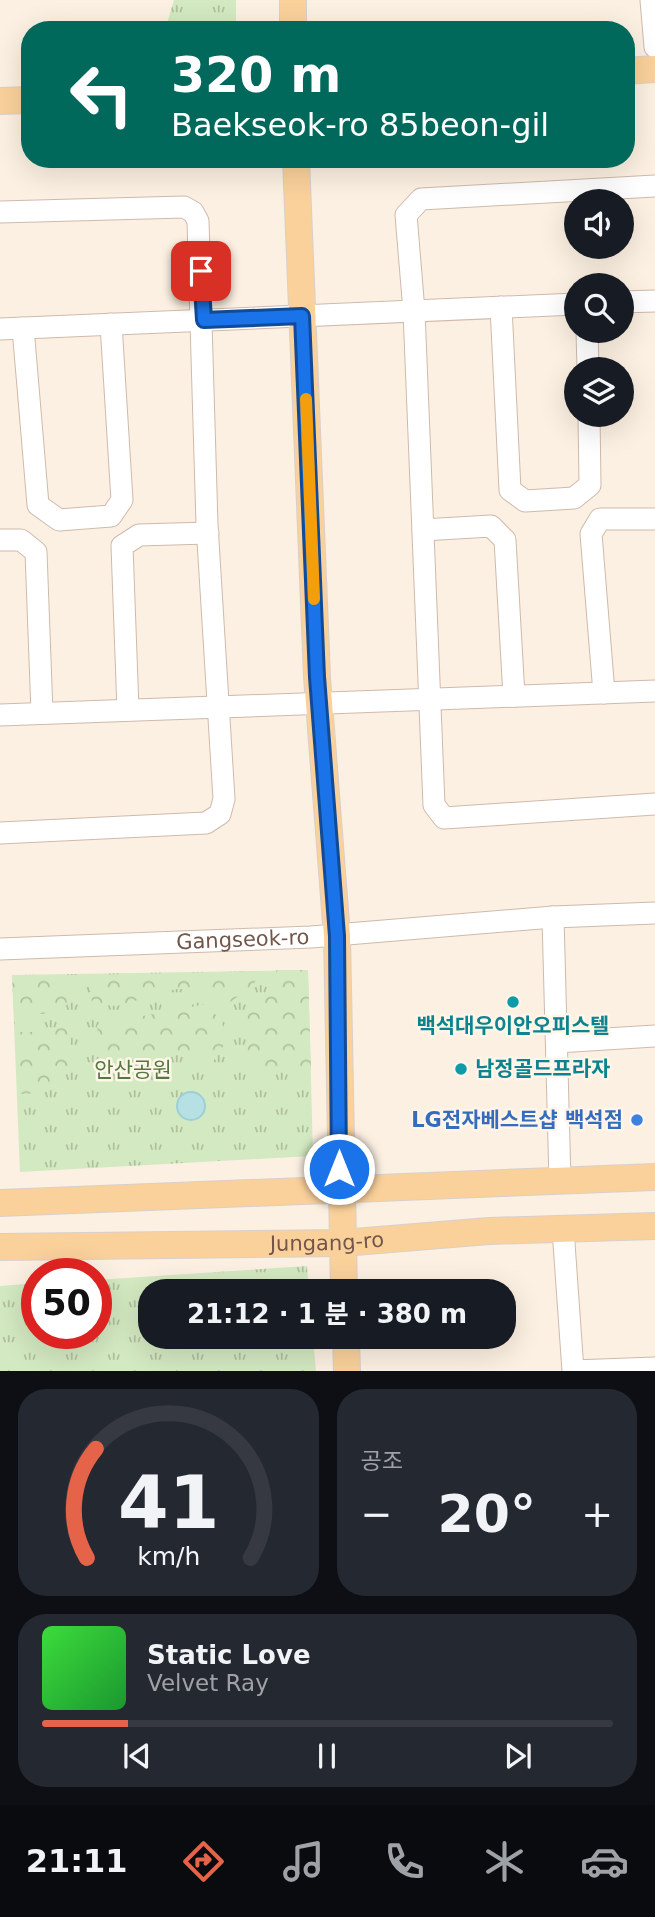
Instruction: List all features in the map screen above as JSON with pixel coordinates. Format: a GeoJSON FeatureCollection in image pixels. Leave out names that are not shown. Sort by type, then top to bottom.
{"type":"FeatureCollection","features":[{"type":"Feature","properties":{"kind":"main road"},"geometry":{"type":"LineString","coordinates":[[293,0],[293,21]]}},
{"type":"Feature","properties":{"kind":"main road"},"geometry":{"type":"LineString","coordinates":[[635,70],[655,69]]}},
{"type":"Feature","properties":{"kind":"main road"},"geometry":{"type":"LineString","coordinates":[[0,101],[21,100]]}},
{"type":"Feature","properties":{"kind":"main road"},"geometry":{"type":"LineString","coordinates":[[296,168],[319,702],[337,936],[343,1279]]}},
{"type":"Feature","properties":{"kind":"main road"},"geometry":{"type":"LineString","coordinates":[[0,1203],[655,1177]]}},
{"type":"Feature","properties":{"kind":"main road","name":"Jungang-ro"},"geometry":{"type":"LineString","coordinates":[[0,1247],[342,1242],[489,1231],[655,1226]]}},
{"type":"Feature","properties":{"kind":"main road"},"geometry":{"type":"LineString","coordinates":[[346,1349],[347,1371]]}},
{"type":"Feature","properties":{"kind":"street"},"geometry":{"type":"LineString","coordinates":[[651,0],[655,47]]}},
{"type":"Feature","properties":{"kind":"street"},"geometry":{"type":"LineString","coordinates":[[655,186],[421,199],[406,215],[414,311],[434,805],[444,818],[655,804]]}},
{"type":"Feature","properties":{"kind":"street"},"geometry":{"type":"LineString","coordinates":[[0,212],[184,207],[193,212],[198,221],[204,320],[208,529],[224,799],[220,814],[206,824],[0,833]]}},
{"type":"Feature","properties":{"kind":"street"},"geometry":{"type":"LineString","coordinates":[[634,302],[655,301]]}},
{"type":"Feature","properties":{"kind":"street"},"geometry":{"type":"LineString","coordinates":[[0,329],[564,304]]}},
{"type":"Feature","properties":{"kind":"street"},"geometry":{"type":"LineString","coordinates":[[500,307],[510,490],[525,502],[574,498],[590,485],[589,427]]}},
{"type":"Feature","properties":{"kind":"street"},"geometry":{"type":"LineString","coordinates":[[23,328],[38,505],[59,520],[111,516],[122,500],[111,324]]}},
{"type":"Feature","properties":{"kind":"street"},"geometry":{"type":"LineString","coordinates":[[604,693],[590,534],[600,519],[655,519]]}},
{"type":"Feature","properties":{"kind":"street"},"geometry":{"type":"LineString","coordinates":[[423,527],[491,526],[505,540],[514,696]]}},
{"type":"Feature","properties":{"kind":"street"},"geometry":{"type":"LineString","coordinates":[[128,710],[122,546],[139,535],[208,529]]}},
{"type":"Feature","properties":{"kind":"street"},"geometry":{"type":"LineString","coordinates":[[0,540],[21,540],[36,552],[42,713]]}},
{"type":"Feature","properties":{"kind":"street"},"geometry":{"type":"LineString","coordinates":[[0,715],[655,691]]}},
{"type":"Feature","properties":{"kind":"street","name":"Gangseok-ro"},"geometry":{"type":"LineString","coordinates":[[0,949],[337,936],[553,917],[655,913]]}},
{"type":"Feature","properties":{"kind":"street"},"geometry":{"type":"LineString","coordinates":[[553,917],[560,1181]]}},
{"type":"Feature","properties":{"kind":"street"},"geometry":{"type":"LineString","coordinates":[[557,1042],[655,1037]]}},
{"type":"Feature","properties":{"kind":"street"},"geometry":{"type":"LineString","coordinates":[[563,1229],[573,1371],[655,1368]]}},
{"type":"Feature","properties":{"kind":"green space"},"geometry":{"type":"Polygon","coordinates":[[[174,0],[236,0],[236,21],[168,21],[174,0]]]}},
{"type":"Feature","properties":{"kind":"green space"},"geometry":{"type":"Polygon","coordinates":[[[277,970],[308,970],[311,1070],[249,1070],[244,1015],[273,988],[277,970]]]}},
{"type":"Feature","properties":{"kind":"green space","name":"안산공원"},"geometry":{"type":"Polygon","coordinates":[[[308,970],[313,1156],[20,1172],[12,975],[308,970]]]}},
{"type":"Feature","properties":{"kind":"green space"},"geometry":{"type":"Polygon","coordinates":[[[256,971],[255,984],[229,1003],[207,989],[176,989],[117,1006],[92,1004],[90,975],[256,971]]]}},
{"type":"Feature","properties":{"kind":"green space"},"geometry":{"type":"Polygon","coordinates":[[[12,975],[64,975],[67,1005],[43,1014],[14,1012],[12,975]]]}},
{"type":"Feature","properties":{"kind":"green space"},"geometry":{"type":"Polygon","coordinates":[[[206,1004],[225,1031],[224,1045],[213,1061],[182,1051],[158,1056],[142,1075],[121,1077],[100,1068],[97,1025],[206,1004]]]}},
{"type":"Feature","properties":{"kind":"green space"},"geometry":{"type":"Polygon","coordinates":[[[71,1024],[71,1069],[55,1079],[43,1093],[19,1094],[15,1032],[48,1032],[71,1024]]]}},
{"type":"Feature","properties":{"kind":"green space"},"geometry":{"type":"Polygon","coordinates":[[[307,1266],[308,1279],[138,1279],[138,1349],[314,1349],[316,1371],[0,1371],[0,1286],[21,1284],[21,1349],[112,1349],[112,1279],[307,1266]]]}},
{"type":"Feature","properties":{"kind":"water"},"geometry":{"type":"Polygon","coordinates":[[[191,1092],[201,1096],[205,1106],[201,1116],[191,1120],[181,1116],[177,1106],[181,1096],[191,1092]]]}},
{"type":"Feature","properties":{"kind":"slow traffic"},"geometry":{"type":"LineString","coordinates":[[306,399],[314,599]]}},
{"type":"Feature","properties":{"kind":"place","name":"백석대우이안오피스텔"},"geometry":{"type":"Point","coordinates":[513,1002]}},
{"type":"Feature","properties":{"kind":"place","name":"남정골드프라자"},"geometry":{"type":"Point","coordinates":[461,1069]}},
{"type":"Feature","properties":{"kind":"place","name":"LG전자베스트샵 백석점"},"geometry":{"type":"Point","coordinates":[637,1120]}},
{"type":"Feature","properties":{"kind":"route"},"geometry":{"type":"LineString","coordinates":[[201,271],[204,320],[302,316],[317,677],[337,936],[339,1169]]}}]}
